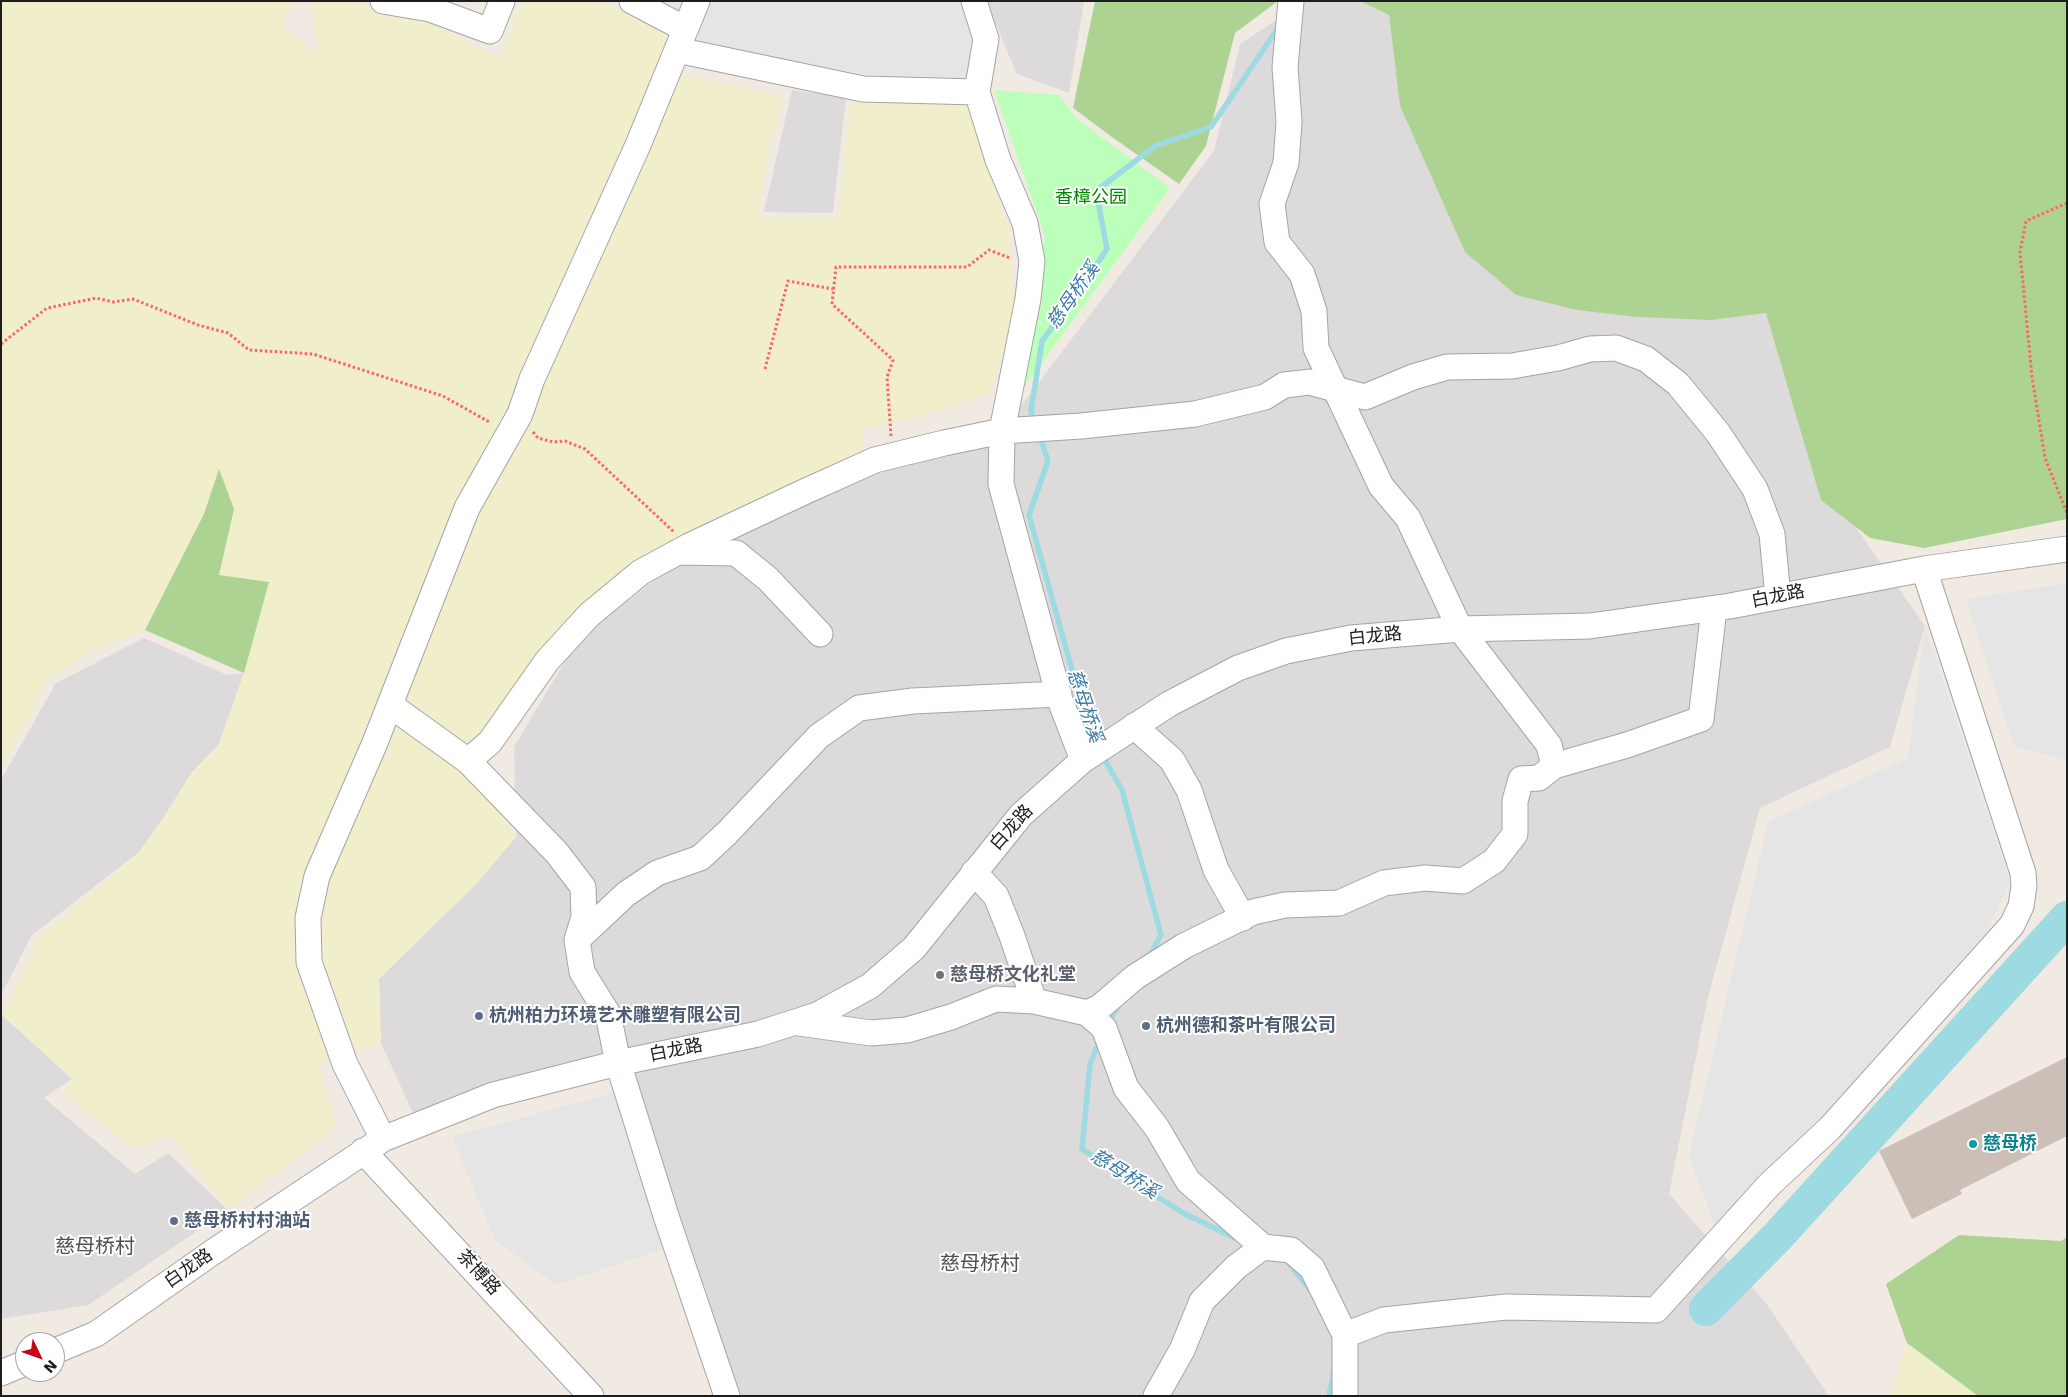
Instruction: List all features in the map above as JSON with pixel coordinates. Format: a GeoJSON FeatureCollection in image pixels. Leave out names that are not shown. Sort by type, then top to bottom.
{"type":"FeatureCollection","features":[{"type":"Feature","properties":{"kind":"street"},"geometry":{"type":"LineString","coordinates":[[383,1],[430,9],[490,31],[502,1]]}},
{"type":"Feature","properties":{"kind":"street"},"geometry":{"type":"LineString","coordinates":[[632,1],[681,39],[863,89],[977,92]]}},
{"type":"Feature","properties":{"kind":"street","name":"茶博路"},"geometry":{"type":"LineString","coordinates":[[591,1396],[373,1145],[309,962],[308,918],[317,876],[390,705],[467,508],[514,424],[638,145],[697,1]]}},
{"type":"Feature","properties":{"kind":"street"},"geometry":{"type":"LineString","coordinates":[[974,1],[986,39],[977,92],[998,160],[1025,223],[1031,267],[1028,299],[1002,431],[1001,484],[1058,694],[1083,760]]}},
{"type":"Feature","properties":{"kind":"street"},"geometry":{"type":"LineString","coordinates":[[1291,1],[1285,67],[1289,122],[1286,163],[1272,204],[1277,242],[1302,274],[1314,311],[1316,348],[1381,486],[1408,518],[1460,629],[1549,745],[1554,766]]}},
{"type":"Feature","properties":{"kind":"street"},"geometry":{"type":"LineString","coordinates":[[468,761],[490,742],[547,661],[589,615],[641,572],[683,549],[875,460],[1002,431],[1081,426],[1195,414],[1265,396],[1284,385],[1309,382],[1365,397],[1413,377],[1447,367],[1512,366],[1558,358],[1590,349],[1616,348],[1646,359],[1678,384],[1718,433],[1755,489],[1772,534],[1778,597]]}},
{"type":"Feature","properties":{"kind":"street"},"geometry":{"type":"LineString","coordinates":[[683,549],[736,553],[768,579],[820,634]]}},
{"type":"Feature","properties":{"kind":"street","name":"白龙路"},"geometry":{"type":"LineString","coordinates":[[65,1347],[96,1334],[373,1145],[493,1095],[618,1063],[758,1034],[817,1016],[870,986],[914,948],[1021,815],[1083,760],[1168,704],[1238,668],[1286,651],[1351,638],[1460,629],[1590,626],[1714,608],[1924,569],[2067,549]]}},
{"type":"Feature","properties":{"kind":"street"},"geometry":{"type":"LineString","coordinates":[[1345,1335],[1384,1320],[1506,1307],[1656,1310],[1769,1185],[1830,1128],[2012,925],[2022,906],[2023,873],[1924,569]]}},
{"type":"Feature","properties":{"kind":"street"},"geometry":{"type":"LineString","coordinates":[[1086,1013],[1100,1007],[1135,977],[1184,946],[1253,912],[1285,905],[1339,904],[1384,883],[1425,878],[1463,881],[1494,860],[1515,834],[1515,801],[1521,779],[1539,778],[1554,766],[1627,745],[1702,718],[1714,608]]}},
{"type":"Feature","properties":{"kind":"street"},"geometry":{"type":"LineString","coordinates":[[577,940],[626,894],[657,873],[700,858],[727,833],[819,736],[860,708],[912,701],[1058,694]]}},
{"type":"Feature","properties":{"kind":"street"},"geometry":{"type":"LineString","coordinates":[[390,705],[468,761],[557,853],[582,887],[584,917],[577,940],[582,972],[608,1014],[618,1063],[667,1219],[727,1396]]}},
{"type":"Feature","properties":{"kind":"street"},"geometry":{"type":"LineString","coordinates":[[1134,726],[1172,760],[1185,783],[1216,870],[1243,918]]}},
{"type":"Feature","properties":{"kind":"street"},"geometry":{"type":"LineString","coordinates":[[974,872],[996,896],[1034,1001]]}},
{"type":"Feature","properties":{"kind":"street"},"geometry":{"type":"LineString","coordinates":[[797,1022],[872,1033],[907,1030],[951,1018],[996,999],[1034,1001],[1086,1013],[1104,1028],[1126,1088],[1157,1128],[1188,1181],[1263,1247],[1291,1250],[1312,1268],[1345,1335],[1345,1396]]}},
{"type":"Feature","properties":{"kind":"street"},"geometry":{"type":"LineString","coordinates":[[1156,1396],[1182,1350],[1202,1301],[1236,1267],[1263,1247]]}},
{"type":"Feature","properties":{"kind":"street"},"geometry":{"type":"LineString","coordinates":[[1,1373],[15,1367]]}},
{"type":"Feature","properties":{"kind":"path"},"geometry":{"type":"LineString","coordinates":[[2067,202],[2026,220],[2020,252],[2032,377],[2045,458],[2067,513]]}},
{"type":"Feature","properties":{"kind":"path"},"geometry":{"type":"LineString","coordinates":[[892,456],[887,377],[893,360],[832,304],[836,267],[967,266],[988,250],[1031,267]]}},
{"type":"Feature","properties":{"kind":"path"},"geometry":{"type":"LineString","coordinates":[[765,369],[788,282],[833,289]]}},
{"type":"Feature","properties":{"kind":"path"},"geometry":{"type":"LineString","coordinates":[[1,344],[47,308],[96,298],[113,302],[133,299],[198,325],[228,333],[249,350],[313,354],[443,396],[514,424],[538,438],[553,442],[565,441],[585,449],[683,549]]}},
{"type":"Feature","properties":{"kind":"shaded area"},"geometry":{"type":"Polygon","coordinates":[[[1,1],[299,1],[287,12],[284,28],[318,54],[311,1],[352,1],[426,22],[500,57],[521,1],[600,1],[671,31],[682,73],[784,98],[771,141],[757,218],[838,218],[851,96],[967,103],[1009,231],[1014,312],[999,369],[988,394],[901,422],[865,427],[859,460],[713,517],[577,611],[489,728],[457,754],[516,837],[478,882],[379,978],[381,1043],[318,1064],[338,1127],[228,1210],[172,1135],[136,1149],[63,1095],[72,1078],[3,1016],[37,940],[139,852],[191,773],[219,744],[244,673],[269,582],[219,575],[234,509],[218,471],[204,514],[145,630],[95,649],[47,679],[22,732],[1,768],[1,1]]]}},
{"type":"Feature","properties":{"kind":"shaded area"},"geometry":{"type":"Polygon","coordinates":[[[655,1],[960,1],[976,41],[964,82],[865,74],[704,45],[676,12],[655,1]]]}},
{"type":"Feature","properties":{"kind":"shaded area"},"geometry":{"type":"Polygon","coordinates":[[[986,1],[1084,1],[1069,93],[1017,74],[986,1]]]}},
{"type":"Feature","properties":{"kind":"shaded area"},"geometry":{"type":"Polygon","coordinates":[[[1306,1],[1360,1],[1389,15],[1400,106],[1453,224],[1766,312],[1855,526],[1925,626],[1890,747],[1760,808],[1707,1001],[1669,1194],[1766,1303],[1829,1396],[729,1396],[627,1048],[417,1122],[381,1043],[379,979],[478,882],[516,837],[514,747],[577,641],[712,535],[864,477],[912,464],[1002,431],[1214,151],[1240,44],[1306,1]]]}},
{"type":"Feature","properties":{"kind":"shaded area"},"geometry":{"type":"Polygon","coordinates":[[[792,90],[846,98],[833,213],[764,212],[792,90]]]}},
{"type":"Feature","properties":{"kind":"shaded area"},"geometry":{"type":"Polygon","coordinates":[[[2067,583],[2067,761],[2014,746],[1966,599],[2067,583]]]}},
{"type":"Feature","properties":{"kind":"shaded area"},"geometry":{"type":"Polygon","coordinates":[[[1925,626],[2010,882],[1986,932],[1815,1124],[1716,1229],[1689,1156],[1768,822],[1908,758],[1925,626]]]}},
{"type":"Feature","properties":{"kind":"shaded area"},"geometry":{"type":"Polygon","coordinates":[[[144,638],[227,675],[244,673],[219,744],[139,852],[32,935],[1,995],[1,780],[56,683],[144,638]]]}},
{"type":"Feature","properties":{"kind":"shaded area"},"geometry":{"type":"Polygon","coordinates":[[[3,1016],[72,1079],[44,1098],[135,1174],[168,1153],[228,1210],[88,1305],[1,1319],[1,1017],[3,1016]]]}},
{"type":"Feature","properties":{"kind":"shaded area"},"geometry":{"type":"Polygon","coordinates":[[[624,1090],[670,1247],[556,1285],[495,1240],[452,1137],[624,1090]]]}},
{"type":"Feature","properties":{"kind":"shaded area"},"geometry":{"type":"Polygon","coordinates":[[[1907,1343],[1978,1396],[1890,1396],[1907,1343]]]}},
{"type":"Feature","properties":{"kind":"green space"},"geometry":{"type":"Polygon","coordinates":[[[1095,1],[1278,1],[1235,33],[1206,146],[1179,184],[1073,108],[1095,1]]]}},
{"type":"Feature","properties":{"kind":"green space"},"geometry":{"type":"Polygon","coordinates":[[[1360,1],[2067,1],[2067,519],[1924,548],[1870,538],[1821,500],[1766,313],[1711,320],[1637,317],[1577,310],[1516,295],[1465,252],[1400,106],[1389,15],[1360,1]]]}},
{"type":"Feature","properties":{"kind":"green space","name":"香樟公园"},"geometry":{"type":"Polygon","coordinates":[[[994,90],[1059,95],[1077,119],[1170,188],[1022,390],[1045,236],[994,90]]]}},
{"type":"Feature","properties":{"kind":"green space"},"geometry":{"type":"Polygon","coordinates":[[[219,469],[234,509],[219,575],[269,582],[244,673],[145,630],[204,514],[219,469]]]}},
{"type":"Feature","properties":{"kind":"green space"},"geometry":{"type":"Polygon","coordinates":[[[1959,1235],[2061,1241],[2067,1237],[2067,1396],[1978,1396],[1907,1343],[1886,1284],[1959,1235]]]}},
{"type":"Feature","properties":{"kind":"building","name":"慈母桥"},"geometry":{"type":"Polygon","coordinates":[[[2067,1057],[2067,1136],[1960,1190],[1962,1194],[1912,1219],[1879,1151],[2067,1057]]]}},
{"type":"Feature","properties":{"kind":"waterway","name":"慈母桥溪"},"geometry":{"type":"LineString","coordinates":[[1035,423],[1031,411],[1042,341],[1107,249],[1096,191],[1155,146],[1211,127],[1280,25]]}},
{"type":"Feature","properties":{"kind":"waterway","name":"慈母桥溪"},"geometry":{"type":"LineString","coordinates":[[1039,434],[1048,461],[1029,515],[1090,735],[1096,745]]}},
{"type":"Feature","properties":{"kind":"waterway","name":"慈母桥溪"},"geometry":{"type":"LineString","coordinates":[[1102,755],[1122,790],[1161,935],[1149,957]]}},
{"type":"Feature","properties":{"kind":"waterway"},"geometry":{"type":"LineString","coordinates":[[1706,1309],[1778,1236],[2067,918]]}},
{"type":"Feature","properties":{"kind":"waterway","name":"慈母桥溪"},"geometry":{"type":"LineString","coordinates":[[1108,1023],[1120,1003]]}},
{"type":"Feature","properties":{"kind":"waterway","name":"慈母桥溪"},"geometry":{"type":"LineString","coordinates":[[1100,1040],[1090,1064],[1082,1149],[1183,1213],[1237,1239]]}},
{"type":"Feature","properties":{"kind":"waterway","name":"慈母桥溪"},"geometry":{"type":"LineString","coordinates":[[1289,1263],[1311,1291]]}},
{"type":"Feature","properties":{"kind":"waterway","name":"慈母桥溪"},"geometry":{"type":"LineString","coordinates":[[1329,1396],[1334,1371]]}},
{"type":"Feature","properties":{"kind":"place","name":"慈母桥文化礼堂"},"geometry":{"type":"Point","coordinates":[940,975]}},
{"type":"Feature","properties":{"kind":"place","name":"杭州柏力环境艺术雕塑有限公司"},"geometry":{"type":"Point","coordinates":[479,1016]}},
{"type":"Feature","properties":{"kind":"place","name":"杭州德和茶叶有限公司"},"geometry":{"type":"Point","coordinates":[1146,1026]}},
{"type":"Feature","properties":{"kind":"place","name":"慈母桥"},"geometry":{"type":"Point","coordinates":[1973,1144]}},
{"type":"Feature","properties":{"kind":"place","name":"慈母桥村村油站"},"geometry":{"type":"Point","coordinates":[174,1221]}},
{"type":"Feature","properties":{"kind":"district","name":"慈母桥村"},"geometry":{"type":"Point","coordinates":[95,1248]}},
{"type":"Feature","properties":{"kind":"district","name":"慈母桥村"},"geometry":{"type":"Point","coordinates":[980,1265]}}]}
